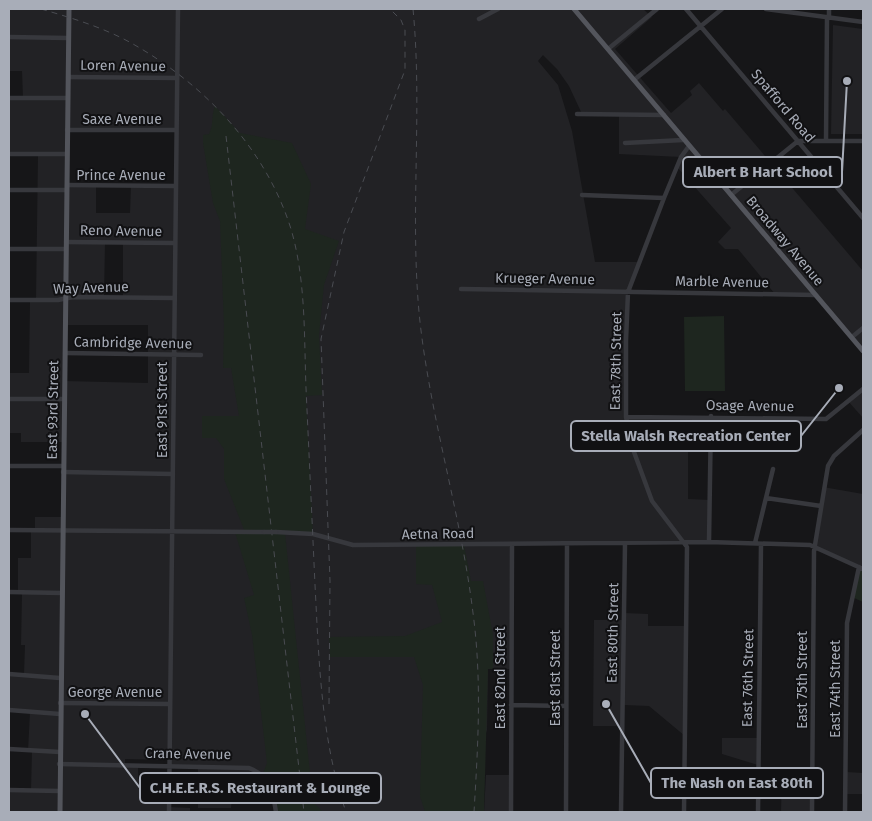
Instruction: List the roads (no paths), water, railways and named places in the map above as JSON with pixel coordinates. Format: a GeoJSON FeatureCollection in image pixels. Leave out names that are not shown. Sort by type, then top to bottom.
{"type":"FeatureCollection","features":[{"type":"Feature","properties":{"kind":"main road","name":"East 93rd Street"},"geometry":{"type":"LineString","coordinates":[[60,812],[68,9]]}},
{"type":"Feature","properties":{"kind":"main road","name":"Broadway Avenue"},"geometry":{"type":"LineString","coordinates":[[574,9],[863,350]]}},
{"type":"Feature","properties":{"kind":"street","name":"East 91st Street"},"geometry":{"type":"LineString","coordinates":[[169,812],[178,9]]}},
{"type":"Feature","properties":{"kind":"street"},"geometry":{"type":"LineString","coordinates":[[479,19],[498,9]]}},
{"type":"Feature","properties":{"kind":"street"},"geometry":{"type":"LineString","coordinates":[[608,49],[657,9]]}},
{"type":"Feature","properties":{"kind":"street","name":"Spafford Road"},"geometry":{"type":"LineString","coordinates":[[686,9],[863,218]]}},
{"type":"Feature","properties":{"kind":"street"},"geometry":{"type":"LineString","coordinates":[[634,80],[722,9]]}},
{"type":"Feature","properties":{"kind":"street"},"geometry":{"type":"LineString","coordinates":[[766,9],[863,22]]}},
{"type":"Feature","properties":{"kind":"street"},"geometry":{"type":"LineString","coordinates":[[826,141],[829,9]]}},
{"type":"Feature","properties":{"kind":"street"},"geometry":{"type":"LineString","coordinates":[[9,37],[68,38]]}},
{"type":"Feature","properties":{"kind":"street","name":"Loren Avenue"},"geometry":{"type":"LineString","coordinates":[[68,77],[177,78]]}},
{"type":"Feature","properties":{"kind":"street"},"geometry":{"type":"LineString","coordinates":[[9,98],[68,98]]}},
{"type":"Feature","properties":{"kind":"street"},"geometry":{"type":"LineString","coordinates":[[577,114],[664,115]]}},
{"type":"Feature","properties":{"kind":"street","name":"Saxe Avenue"},"geometry":{"type":"LineString","coordinates":[[67,130],[176,130]]}},
{"type":"Feature","properties":{"kind":"street"},"geometry":{"type":"LineString","coordinates":[[625,143],[684,140]]}},
{"type":"Feature","properties":{"kind":"street"},"geometry":{"type":"LineString","coordinates":[[731,195],[798,141],[863,141]]}},
{"type":"Feature","properties":{"kind":"street","name":"East 78th Street"},"geometry":{"type":"LineString","coordinates":[[684,543],[652,501],[646,488],[626,416],[628,292],[681,157],[689,146]]}},
{"type":"Feature","properties":{"kind":"street"},"geometry":{"type":"LineString","coordinates":[[9,154],[67,154]]}},
{"type":"Feature","properties":{"kind":"street","name":"Prince Avenue"},"geometry":{"type":"LineString","coordinates":[[9,190],[175,186]]}},
{"type":"Feature","properties":{"kind":"street"},"geometry":{"type":"LineString","coordinates":[[582,195],[664,198]]}},
{"type":"Feature","properties":{"kind":"street","name":"Reno Avenue"},"geometry":{"type":"LineString","coordinates":[[66,242],[175,243]]}},
{"type":"Feature","properties":{"kind":"street","name":"Reno Avenue"},"geometry":{"type":"LineString","coordinates":[[9,249],[66,249]]}},
{"type":"Feature","properties":{"kind":"street","name":"Krueger Avenue"},"geometry":{"type":"LineString","coordinates":[[461,289],[628,292]]}},
{"type":"Feature","properties":{"kind":"street","name":"Marble Avenue"},"geometry":{"type":"LineString","coordinates":[[628,292],[815,295]]}},
{"type":"Feature","properties":{"kind":"street","name":"Way Avenue"},"geometry":{"type":"LineString","coordinates":[[9,300],[174,298]]}},
{"type":"Feature","properties":{"kind":"street"},"geometry":{"type":"LineString","coordinates":[[852,337],[863,328]]}},
{"type":"Feature","properties":{"kind":"street","name":"Cambridge Avenue"},"geometry":{"type":"LineString","coordinates":[[65,353],[200,355]]}},
{"type":"Feature","properties":{"kind":"street","name":"Osage Avenue"},"geometry":{"type":"LineString","coordinates":[[626,416],[826,419],[863,389]]}},
{"type":"Feature","properties":{"kind":"street"},"geometry":{"type":"LineString","coordinates":[[9,399],[64,399]]}},
{"type":"Feature","properties":{"kind":"street"},"geometry":{"type":"LineString","coordinates":[[709,542],[711,416]]}},
{"type":"Feature","properties":{"kind":"street","name":"East 75th Street"},"geometry":{"type":"LineString","coordinates":[[812,812],[815,547],[825,475],[830,462],[863,430]]}},
{"type":"Feature","properties":{"kind":"street"},"geometry":{"type":"LineString","coordinates":[[9,466],[173,474]]}},
{"type":"Feature","properties":{"kind":"street"},"geometry":{"type":"LineString","coordinates":[[755,544],[774,469]]}},
{"type":"Feature","properties":{"kind":"street"},"geometry":{"type":"LineString","coordinates":[[766,498],[821,506]]}},
{"type":"Feature","properties":{"kind":"street","name":"Aetna Road"},"geometry":{"type":"LineString","coordinates":[[9,530],[276,532],[313,534],[353,545],[709,542],[810,545],[861,568]]}},
{"type":"Feature","properties":{"kind":"street"},"geometry":{"type":"LineString","coordinates":[[684,543],[687,547],[684,812]]}},
{"type":"Feature","properties":{"kind":"street","name":"East 82nd Street"},"geometry":{"type":"LineString","coordinates":[[511,812],[512,544]]}},
{"type":"Feature","properties":{"kind":"street","name":"East 81st Street"},"geometry":{"type":"LineString","coordinates":[[566,812],[567,544]]}},
{"type":"Feature","properties":{"kind":"street","name":"East 80th Street"},"geometry":{"type":"LineString","coordinates":[[621,812],[625,544]]}},
{"type":"Feature","properties":{"kind":"street","name":"East 76th Street"},"geometry":{"type":"LineString","coordinates":[[758,812],[761,544]]}},
{"type":"Feature","properties":{"kind":"street","name":"East 74th Street"},"geometry":{"type":"LineString","coordinates":[[845,812],[847,624],[861,568]]}},
{"type":"Feature","properties":{"kind":"street"},"geometry":{"type":"LineString","coordinates":[[9,592],[62,592]]}},
{"type":"Feature","properties":{"kind":"street"},"geometry":{"type":"LineString","coordinates":[[9,674],[60,678]]}},
{"type":"Feature","properties":{"kind":"street","name":"George Avenue"},"geometry":{"type":"LineString","coordinates":[[60,703],[170,704]]}},
{"type":"Feature","properties":{"kind":"street"},"geometry":{"type":"LineString","coordinates":[[511,705],[566,706]]}},
{"type":"Feature","properties":{"kind":"street"},"geometry":{"type":"LineString","coordinates":[[9,710],[60,714]]}},
{"type":"Feature","properties":{"kind":"street"},"geometry":{"type":"LineString","coordinates":[[9,750],[60,752]]}},
{"type":"Feature","properties":{"kind":"street","name":"Crane Avenue"},"geometry":{"type":"LineString","coordinates":[[59,764],[239,766],[256,770],[266,779],[272,790],[276,812]]}},
{"type":"Feature","properties":{"kind":"street"},"geometry":{"type":"LineString","coordinates":[[9,790],[60,791]]}},
{"type":"Feature","properties":{"kind":"railway"},"geometry":{"type":"LineString","coordinates":[[41,9],[88,24],[122,38],[159,60],[185,79],[230,122],[249,146],[266,172],[280,200],[296,248],[302,288],[320,671],[331,757],[346,812]]}},
{"type":"Feature","properties":{"kind":"railway"},"geometry":{"type":"LineString","coordinates":[[329,704],[330,581],[321,339],[344,232],[405,70],[405,30],[401,20],[390,9]]}},
{"type":"Feature","properties":{"kind":"railway"},"geometry":{"type":"LineString","coordinates":[[413,9],[417,87],[417,283],[425,359],[468,576],[476,638],[478,713],[474,812]]}},
{"type":"Feature","properties":{"kind":"railway"},"geometry":{"type":"LineString","coordinates":[[226,136],[304,812]]}},
{"type":"Feature","properties":{"kind":"place","name":"Albert B Hart School"},"geometry":{"type":"Point","coordinates":[847,81]}},
{"type":"Feature","properties":{"kind":"place","name":"Stella Walsh Recreation Center"},"geometry":{"type":"Point","coordinates":[839,388]}},
{"type":"Feature","properties":{"kind":"place","name":"The Nash on East 80th"},"geometry":{"type":"Point","coordinates":[606,704]}},
{"type":"Feature","properties":{"kind":"place","name":"C.H.E.E.R.S. Restaurant & Lounge"},"geometry":{"type":"Point","coordinates":[85,714]}}]}
